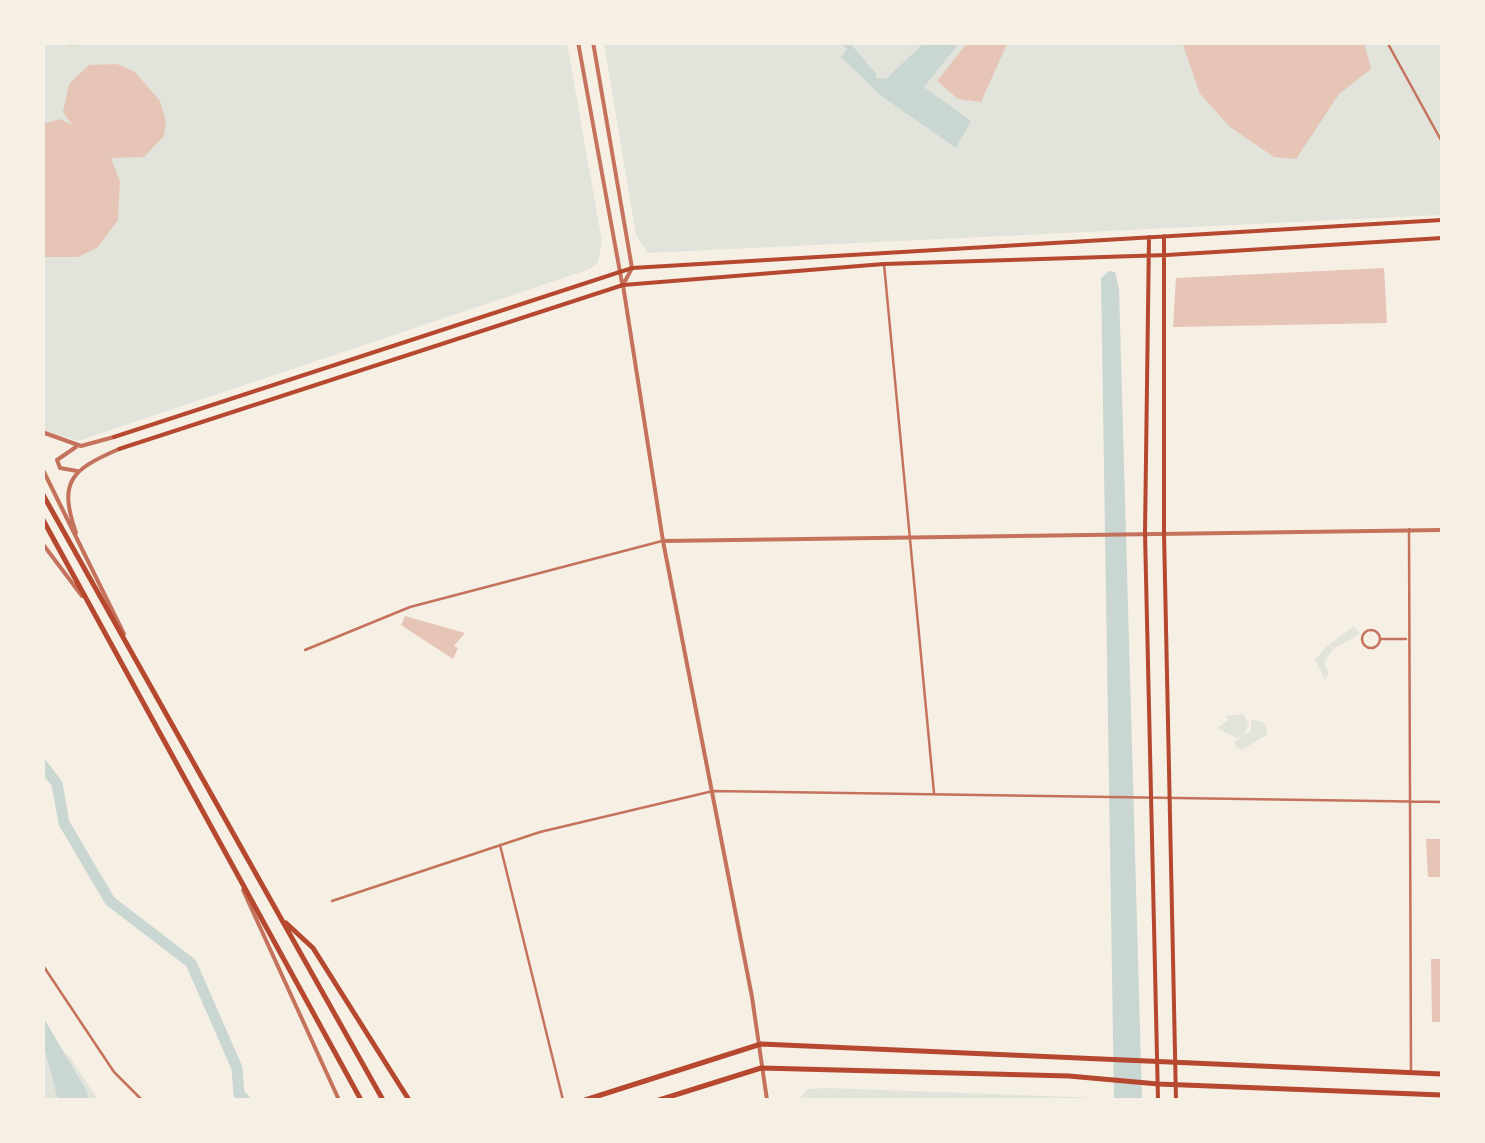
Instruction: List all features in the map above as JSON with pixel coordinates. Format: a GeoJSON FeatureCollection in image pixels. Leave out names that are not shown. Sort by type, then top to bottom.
{"type":"FeatureCollection","features":[{"type":"Feature","properties":{"kind":"main road"},"geometry":{"type":"LineString","coordinates":[[114,437],[632,268],[1442,220]]}},
{"type":"Feature","properties":{"kind":"main road"},"geometry":{"type":"LineString","coordinates":[[1164,236],[1167,255],[1164,533],[1176,1100]]}},
{"type":"Feature","properties":{"kind":"main road"},"geometry":{"type":"LineString","coordinates":[[1149,237],[1146,534],[1158,1100]]}},
{"type":"Feature","properties":{"kind":"main road"},"geometry":{"type":"LineString","coordinates":[[120,449],[623,285],[884,264],[1167,255],[1442,238]]}},
{"type":"Feature","properties":{"kind":"main road"},"geometry":{"type":"LineString","coordinates":[[42,493],[382,1100]]}},
{"type":"Feature","properties":{"kind":"main road"},"geometry":{"type":"LineString","coordinates":[[42,518],[361,1100]]}},
{"type":"Feature","properties":{"kind":"main road"},"geometry":{"type":"LineString","coordinates":[[283,920],[313,948],[409,1100]]}},
{"type":"Feature","properties":{"kind":"main road"},"geometry":{"type":"LineString","coordinates":[[585,1100],[761,1044],[1442,1074]]}},
{"type":"Feature","properties":{"kind":"main road"},"geometry":{"type":"LineString","coordinates":[[660,1100],[762,1068],[1442,1095]]}},
{"type":"Feature","properties":{"kind":"street"},"geometry":{"type":"LineString","coordinates":[[578,42],[617,273],[623,285],[663,541],[761,1044],[768,1100]]}},
{"type":"Feature","properties":{"kind":"street"},"geometry":{"type":"LineString","coordinates":[[593,42],[632,268],[623,285]]}},
{"type":"Feature","properties":{"kind":"street"},"geometry":{"type":"LineString","coordinates":[[1386,42],[1442,142]]}},
{"type":"Feature","properties":{"kind":"street"},"geometry":{"type":"LineString","coordinates":[[884,264],[934,795]]}},
{"type":"Feature","properties":{"kind":"street"},"geometry":{"type":"LineString","coordinates":[[42,432],[81,446]]}},
{"type":"Feature","properties":{"kind":"street"},"geometry":{"type":"LineString","coordinates":[[114,437],[61,453],[57,460],[60,468],[78,470],[120,449]]}},
{"type":"Feature","properties":{"kind":"street"},"geometry":{"type":"LineString","coordinates":[[42,468],[130,648]]}},
{"type":"Feature","properties":{"kind":"street"},"geometry":{"type":"LineString","coordinates":[[78,470],[66,495],[83,552]]}},
{"type":"Feature","properties":{"kind":"street"},"geometry":{"type":"LineString","coordinates":[[1409,529],[1411,1073]]}},
{"type":"Feature","properties":{"kind":"street"},"geometry":{"type":"LineString","coordinates":[[304,650],[410,608],[663,541],[912,534],[1442,530]]}},
{"type":"Feature","properties":{"kind":"street"},"geometry":{"type":"LineString","coordinates":[[42,544],[82,596]]}},
{"type":"Feature","properties":{"kind":"street"},"geometry":{"type":"LineString","coordinates":[[1380,640],[1408,639]]}},
{"type":"Feature","properties":{"kind":"street"},"geometry":{"type":"LineString","coordinates":[[332,900],[500,845],[713,791],[1442,802]]}},
{"type":"Feature","properties":{"kind":"street"},"geometry":{"type":"LineString","coordinates":[[500,845],[563,1100]]}},
{"type":"Feature","properties":{"kind":"street"},"geometry":{"type":"LineString","coordinates":[[242,886],[339,1100]]}},
{"type":"Feature","properties":{"kind":"street"},"geometry":{"type":"LineString","coordinates":[[42,964],[114,1072],[142,1100]]}},
{"type":"Feature","properties":{"kind":"shaded area"},"geometry":{"type":"Polygon","coordinates":[[[925,42],[959,43],[924,87],[971,121],[956,148],[883,97],[841,57],[847,49],[877,78],[886,79],[925,42]]]}},
{"type":"Feature","properties":{"kind":"shaded area"},"geometry":{"type":"Polygon","coordinates":[[[42,43],[567,43],[602,242],[598,262],[590,269],[78,441],[45,431],[42,43]]]}},
{"type":"Feature","properties":{"kind":"shaded area"},"geometry":{"type":"Polygon","coordinates":[[[604,43],[1442,43],[1442,215],[648,253],[636,235],[604,43]]]}},
{"type":"Feature","properties":{"kind":"shaded area"},"geometry":{"type":"Polygon","coordinates":[[[1109,271],[1115,272],[1119,289],[1142,1100],[1114,1100],[1101,278],[1109,271]]]}},
{"type":"Feature","properties":{"kind":"shaded area"},"geometry":{"type":"Polygon","coordinates":[[[1354,626],[1360,634],[1333,649],[1324,663],[1329,673],[1325,680],[1315,660],[1354,626]]]}},
{"type":"Feature","properties":{"kind":"shaded area"},"geometry":{"type":"Polygon","coordinates":[[[1243,714],[1249,724],[1243,736],[1236,738],[1217,728],[1228,720],[1226,716],[1243,714]]]}},
{"type":"Feature","properties":{"kind":"shaded area"},"geometry":{"type":"Polygon","coordinates":[[[1251,719],[1264,723],[1268,734],[1242,750],[1234,742],[1251,730],[1251,719]]]}},
{"type":"Feature","properties":{"kind":"shaded area"},"geometry":{"type":"Polygon","coordinates":[[[42,1015],[89,1100],[58,1100],[43,1042],[42,1015]]]}},
{"type":"Feature","properties":{"kind":"shaded area"},"geometry":{"type":"Polygon","coordinates":[[[42,1042],[69,1056],[98,1100],[43,1100],[42,1042]]]}},
{"type":"Feature","properties":{"kind":"shaded area"},"geometry":{"type":"Polygon","coordinates":[[[808,1089],[1102,1098],[798,1100],[808,1089]]]}},
{"type":"Feature","properties":{"kind":"building"},"geometry":{"type":"Polygon","coordinates":[[[47,42],[81,42],[72,46],[47,42]]]}},
{"type":"Feature","properties":{"kind":"building"},"geometry":{"type":"Polygon","coordinates":[[[968,42],[1008,42],[981,102],[958,99],[937,81],[968,42]]]}},
{"type":"Feature","properties":{"kind":"building"},"geometry":{"type":"Polygon","coordinates":[[[1182,42],[1364,42],[1371,69],[1339,94],[1296,159],[1274,157],[1230,127],[1200,94],[1182,42]]]}},
{"type":"Feature","properties":{"kind":"building"},"geometry":{"type":"Polygon","coordinates":[[[117,64],[135,72],[160,101],[166,121],[164,136],[144,157],[111,158],[120,181],[118,220],[97,248],[78,257],[42,257],[42,124],[60,119],[72,125],[63,112],[69,84],[89,65],[117,64]]]}},
{"type":"Feature","properties":{"kind":"building"},"geometry":{"type":"Polygon","coordinates":[[[1384,268],[1387,323],[1173,327],[1176,278],[1384,268]]]}},
{"type":"Feature","properties":{"kind":"building"},"geometry":{"type":"Polygon","coordinates":[[[405,616],[465,633],[454,646],[458,648],[453,659],[401,625],[405,616]]]}},
{"type":"Feature","properties":{"kind":"building"},"geometry":{"type":"Polygon","coordinates":[[[1426,839],[1442,839],[1442,877],[1428,877],[1426,839]]]}},
{"type":"Feature","properties":{"kind":"building"},"geometry":{"type":"Polygon","coordinates":[[[1431,959],[1442,959],[1442,1022],[1432,1022],[1431,959]]]}},
{"type":"Feature","properties":{"kind":"waterway"},"geometry":{"type":"LineString","coordinates":[[845,42],[873,75]]}},
{"type":"Feature","properties":{"kind":"waterway"},"geometry":{"type":"LineString","coordinates":[[42,764],[57,784],[64,823],[110,901],[191,963],[237,1068],[239,1094],[245,1100]]}}]}
